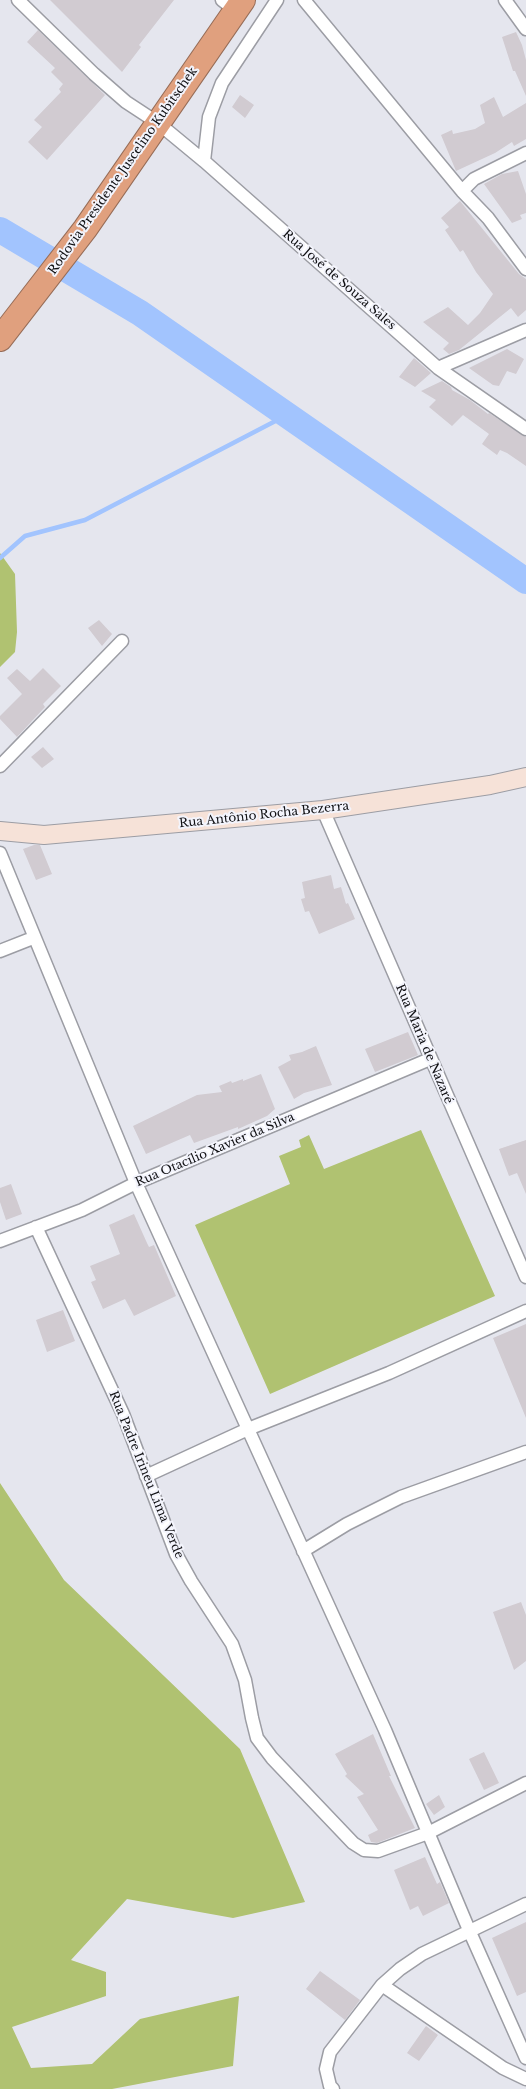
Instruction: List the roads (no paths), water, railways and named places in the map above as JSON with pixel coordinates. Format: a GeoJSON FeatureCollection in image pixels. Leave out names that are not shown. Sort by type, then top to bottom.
{"type":"FeatureCollection","features":[{"type":"Feature","properties":{"kind":"highway","name":"Rodovia Presidente Juscelino Kubitschek"},"geometry":{"type":"LineString","coordinates":[[0,339],[85,229],[158,124],[233,3]]}},
{"type":"Feature","properties":{"kind":"street","name":"Rua José de Souza Sales"},"geometry":{"type":"LineString","coordinates":[[18,0],[94,74],[126,102],[158,124],[204,161],[438,368],[526,428]]}},
{"type":"Feature","properties":{"kind":"street"},"geometry":{"type":"LineString","coordinates":[[204,161],[209,117],[222,83],[277,0]]}},
{"type":"Feature","properties":{"kind":"street"},"geometry":{"type":"LineString","coordinates":[[304,0],[462,191],[488,218],[526,268]]}},
{"type":"Feature","properties":{"kind":"street"},"geometry":{"type":"LineString","coordinates":[[505,0],[526,29]]}},
{"type":"Feature","properties":{"kind":"street"},"geometry":{"type":"LineString","coordinates":[[462,191],[474,179],[526,153]]}},
{"type":"Feature","properties":{"kind":"street"},"geometry":{"type":"LineString","coordinates":[[438,368],[526,330]]}},
{"type":"Feature","properties":{"kind":"street"},"geometry":{"type":"LineString","coordinates":[[0,766],[122,640]]}},
{"type":"Feature","properties":{"kind":"street","name":"Rua Antônio Rocha Bezerra"},"geometry":{"type":"LineString","coordinates":[[0,831],[44,835],[95,832],[322,810],[490,785],[526,777]]}},
{"type":"Feature","properties":{"kind":"street","name":"Rua Maria de Nazaré"},"geometry":{"type":"LineString","coordinates":[[322,810],[526,1277]]}},
{"type":"Feature","properties":{"kind":"street"},"geometry":{"type":"LineString","coordinates":[[0,853],[136,1183],[385,1730],[469,1930],[526,2058]]}},
{"type":"Feature","properties":{"kind":"street"},"geometry":{"type":"LineString","coordinates":[[0,951],[34,938]]}},
{"type":"Feature","properties":{"kind":"street","name":"Rua Otacílio Xavier da Silva"},"geometry":{"type":"LineString","coordinates":[[0,1241],[82,1210],[136,1183],[430,1059]]}},
{"type":"Feature","properties":{"kind":"street","name":"Rua Padre Irineu Lima Verde"},"geometry":{"type":"LineString","coordinates":[[36,1227],[123,1414],[176,1554],[191,1581],[232,1644],[245,1680],[258,1738],[272,1758],[353,1843],[364,1850],[378,1851],[428,1833],[526,1784]]}},
{"type":"Feature","properties":{"kind":"street"},"geometry":{"type":"LineString","coordinates":[[146,1476],[248,1429],[389,1373],[526,1311]]}},
{"type":"Feature","properties":{"kind":"street"},"geometry":{"type":"LineString","coordinates":[[303,1552],[347,1524],[401,1497],[526,1452]]}},
{"type":"Feature","properties":{"kind":"street"},"geometry":{"type":"LineString","coordinates":[[333,2089],[330,2086],[326,2069],[330,2052],[382,1985],[400,1969],[422,1954],[526,1904]]}},
{"type":"Feature","properties":{"kind":"street"},"geometry":{"type":"LineString","coordinates":[[382,1985],[503,2068],[526,2079]]}},
{"type":"Feature","properties":{"kind":"waterway"},"geometry":{"type":"LineString","coordinates":[[0,230],[140,313],[526,581]]}},
{"type":"Feature","properties":{"kind":"waterway"},"geometry":{"type":"LineString","coordinates":[[0,558],[25,536],[85,520],[287,415]]}}]}
